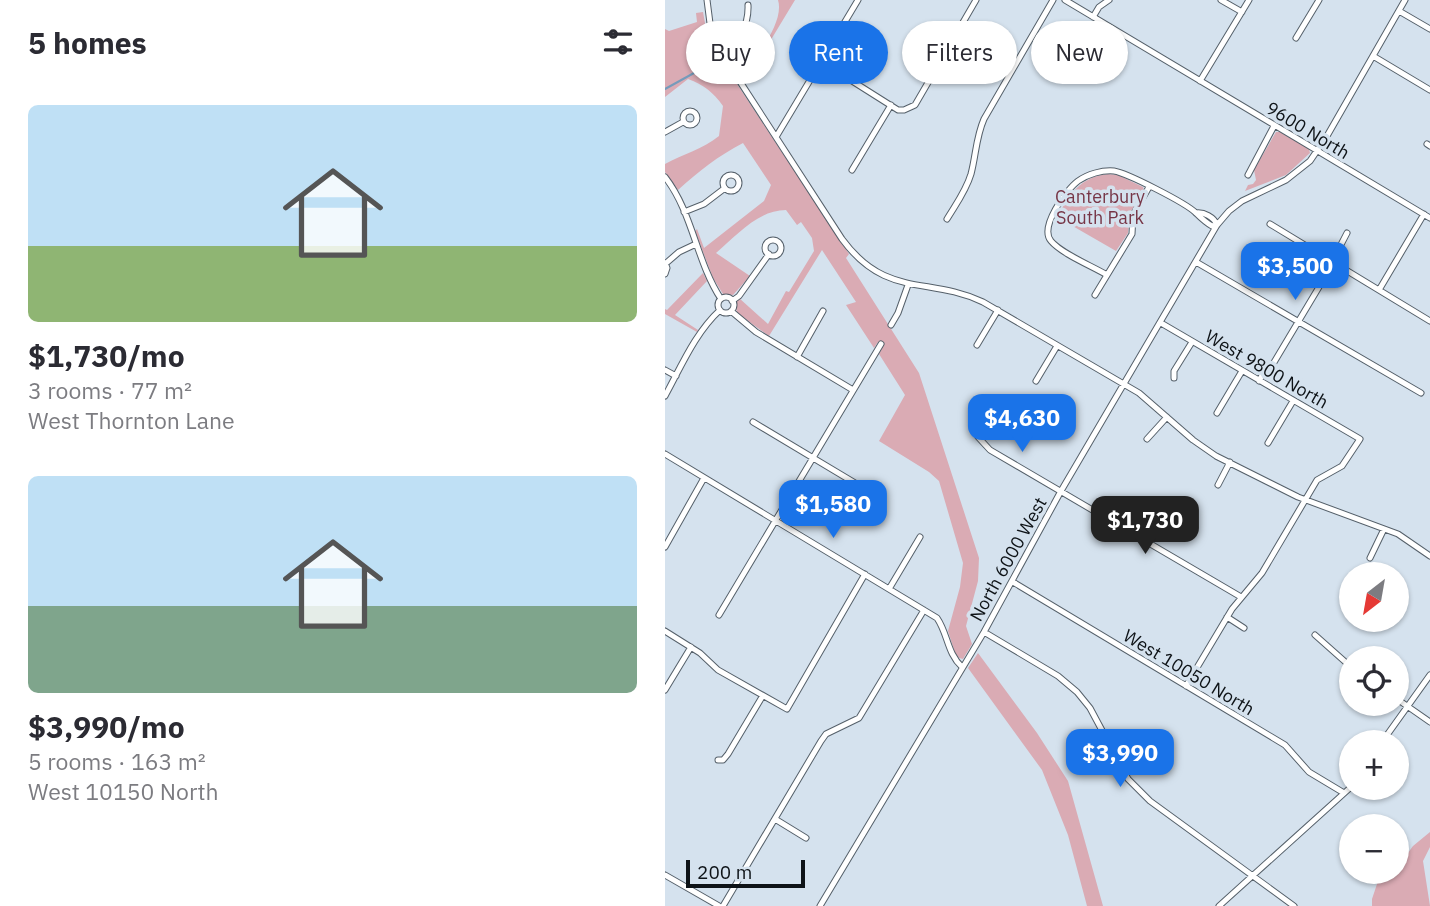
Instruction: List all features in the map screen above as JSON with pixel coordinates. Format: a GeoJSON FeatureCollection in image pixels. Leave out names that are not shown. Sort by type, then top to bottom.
{"type":"FeatureCollection","features":[{"type":"Feature","properties":{"kind":"street"},"geometry":{"type":"LineString","coordinates":[[707,0],[710,21]]}},
{"type":"Feature","properties":{"kind":"street"},"geometry":{"type":"LineString","coordinates":[[846,21],[858,0]]}},
{"type":"Feature","properties":{"kind":"street"},"geometry":{"type":"LineString","coordinates":[[857,84],[904,110],[915,105],[976,0]]}},
{"type":"Feature","properties":{"kind":"street"},"geometry":{"type":"LineString","coordinates":[[947,219],[966,190],[984,119],[1053,0]]}},
{"type":"Feature","properties":{"kind":"street","name":"9600 North"},"geometry":{"type":"LineString","coordinates":[[1065,0],[1427,216]]}},
{"type":"Feature","properties":{"kind":"street"},"geometry":{"type":"LineString","coordinates":[[1093,17],[1099,7],[1109,0]]}},
{"type":"Feature","properties":{"kind":"street"},"geometry":{"type":"LineString","coordinates":[[1221,0],[1241,12]]}},
{"type":"Feature","properties":{"kind":"street"},"geometry":{"type":"LineString","coordinates":[[1200,81],[1249,0]]}},
{"type":"Feature","properties":{"kind":"street"},"geometry":{"type":"LineString","coordinates":[[1296,38],[1319,0]]}},
{"type":"Feature","properties":{"kind":"street","name":"North 6000 West"},"geometry":{"type":"LineString","coordinates":[[820,906],[984,632],[1061,491],[1217,225],[1242,201],[1299,172],[1318,151],[1405,0]]}},
{"type":"Feature","properties":{"kind":"street"},"geometry":{"type":"LineString","coordinates":[[748,5],[748,21]]}},
{"type":"Feature","properties":{"kind":"street"},"geometry":{"type":"LineString","coordinates":[[1399,11],[1430,29]]}},
{"type":"Feature","properties":{"kind":"street"},"geometry":{"type":"LineString","coordinates":[[1373,57],[1430,90]]}},
{"type":"Feature","properties":{"kind":"street"},"geometry":{"type":"LineString","coordinates":[[742,84],[852,252],[879,273],[908,285],[969,296],[998,310],[1151,402],[1204,448],[1305,499],[1398,534],[1430,556]]}},
{"type":"Feature","properties":{"kind":"street"},"geometry":{"type":"LineString","coordinates":[[776,137],[809,84]]}},
{"type":"Feature","properties":{"kind":"street"},"geometry":{"type":"LineString","coordinates":[[852,170],[891,105]]}},
{"type":"Feature","properties":{"kind":"street"},"geometry":{"type":"LineString","coordinates":[[665,132],[684,122]]}},
{"type":"Feature","properties":{"kind":"street"},"geometry":{"type":"LineString","coordinates":[[1248,175],[1275,126]]}},
{"type":"Feature","properties":{"kind":"street"},"geometry":{"type":"LineString","coordinates":[[1107,275],[1051,242],[1048,235],[1048,224],[1071,188],[1080,180],[1102,171],[1123,173],[1196,213],[1202,212],[1216,220],[1217,225]]}},
{"type":"Feature","properties":{"kind":"street"},"geometry":{"type":"LineString","coordinates":[[665,177],[675,190],[707,274],[721,299]]}},
{"type":"Feature","properties":{"kind":"street"},"geometry":{"type":"LineString","coordinates":[[1095,295],[1132,234],[1133,215],[1149,187]]}},
{"type":"Feature","properties":{"kind":"street"},"geometry":{"type":"LineString","coordinates":[[684,212],[704,204],[725,188]]}},
{"type":"Feature","properties":{"kind":"street"},"geometry":{"type":"LineString","coordinates":[[1379,290],[1427,216]]}},
{"type":"Feature","properties":{"kind":"street"},"geometry":{"type":"LineString","coordinates":[[1270,224],[1430,321]]}},
{"type":"Feature","properties":{"kind":"street"},"geometry":{"type":"LineString","coordinates":[[1259,381],[1299,322],[1347,233]]}},
{"type":"Feature","properties":{"kind":"street"},"geometry":{"type":"LineString","coordinates":[[665,274],[665,264],[679,252],[696,244]]}},
{"type":"Feature","properties":{"kind":"street"},"geometry":{"type":"LineString","coordinates":[[732,301],[739,296],[769,254]]}},
{"type":"Feature","properties":{"kind":"street"},"geometry":{"type":"LineString","coordinates":[[1196,262],[1421,393]]}},
{"type":"Feature","properties":{"kind":"street"},"geometry":{"type":"LineString","coordinates":[[891,326],[908,285]]}},
{"type":"Feature","properties":{"kind":"street"},"geometry":{"type":"LineString","coordinates":[[721,299],[732,301]]}},
{"type":"Feature","properties":{"kind":"street"},"geometry":{"type":"LineString","coordinates":[[721,299],[718,304],[720,310],[725,313],[731,311]]}},
{"type":"Feature","properties":{"kind":"street"},"geometry":{"type":"LineString","coordinates":[[731,311],[732,301]]}},
{"type":"Feature","properties":{"kind":"street"},"geometry":{"type":"LineString","coordinates":[[665,396],[701,332],[720,310]]}},
{"type":"Feature","properties":{"kind":"street"},"geometry":{"type":"LineString","coordinates":[[977,345],[998,310]]}},
{"type":"Feature","properties":{"kind":"street"},"geometry":{"type":"LineString","coordinates":[[731,311],[764,337],[853,390]]}},
{"type":"Feature","properties":{"kind":"street"},"geometry":{"type":"LineString","coordinates":[[797,357],[823,311]]}},
{"type":"Feature","properties":{"kind":"street","name":"West 9800 North"},"geometry":{"type":"LineString","coordinates":[[1160,323],[1360,439],[1348,460],[1317,480],[1305,499]]}},
{"type":"Feature","properties":{"kind":"street"},"geometry":{"type":"LineString","coordinates":[[1174,378],[1174,371],[1192,342]]}},
{"type":"Feature","properties":{"kind":"street"},"geometry":{"type":"LineString","coordinates":[[719,615],[881,344]]}},
{"type":"Feature","properties":{"kind":"street"},"geometry":{"type":"LineString","coordinates":[[1036,381],[1057,346]]}},
{"type":"Feature","properties":{"kind":"street"},"geometry":{"type":"LineString","coordinates":[[665,370],[676,376]]}},
{"type":"Feature","properties":{"kind":"street"},"geometry":{"type":"LineString","coordinates":[[1217,413],[1242,371]]}},
{"type":"Feature","properties":{"kind":"street"},"geometry":{"type":"LineString","coordinates":[[1268,443],[1293,401]]}},
{"type":"Feature","properties":{"kind":"street"},"geometry":{"type":"LineString","coordinates":[[1147,439],[1167,417]]}},
{"type":"Feature","properties":{"kind":"street"},"geometry":{"type":"LineString","coordinates":[[753,422],[865,489]]}},
{"type":"Feature","properties":{"kind":"street"},"geometry":{"type":"LineString","coordinates":[[974,424],[978,437],[990,450],[1241,597]]}},
{"type":"Feature","properties":{"kind":"street"},"geometry":{"type":"LineString","coordinates":[[665,454],[937,618],[943,627],[950,652],[962,667]]}},
{"type":"Feature","properties":{"kind":"street"},"geometry":{"type":"LineString","coordinates":[[1218,485],[1230,462]]}},
{"type":"Feature","properties":{"kind":"street"},"geometry":{"type":"LineString","coordinates":[[665,547],[704,478]]}},
{"type":"Feature","properties":{"kind":"street"},"geometry":{"type":"LineString","coordinates":[[1186,686],[1227,617],[1262,573],[1305,499]]}},
{"type":"Feature","properties":{"kind":"street"},"geometry":{"type":"LineString","coordinates":[[1370,558],[1384,529]]}},
{"type":"Feature","properties":{"kind":"street"},"geometry":{"type":"LineString","coordinates":[[889,589],[920,537]]}},
{"type":"Feature","properties":{"kind":"street"},"geometry":{"type":"LineString","coordinates":[[665,631],[691,647],[718,670],[787,709],[865,574]]}},
{"type":"Feature","properties":{"kind":"street","name":"West 10050 North"},"geometry":{"type":"LineString","coordinates":[[1013,582],[1285,746],[1309,772],[1339,790]]}},
{"type":"Feature","properties":{"kind":"street"},"geometry":{"type":"LineString","coordinates":[[665,875],[721,906],[826,734],[859,718],[924,610]]}},
{"type":"Feature","properties":{"kind":"street"},"geometry":{"type":"LineString","coordinates":[[1227,617],[1244,628]]}},
{"type":"Feature","properties":{"kind":"street"},"geometry":{"type":"LineString","coordinates":[[984,632],[1058,676],[1077,692],[1090,708],[1128,779],[1150,801],[1294,906]]}},
{"type":"Feature","properties":{"kind":"street"},"geometry":{"type":"LineString","coordinates":[[1315,635],[1339,656]]}},
{"type":"Feature","properties":{"kind":"street"},"geometry":{"type":"LineString","coordinates":[[665,690],[691,647]]}},
{"type":"Feature","properties":{"kind":"street"},"geometry":{"type":"LineString","coordinates":[[1409,703],[1430,674]]}},
{"type":"Feature","properties":{"kind":"street"},"geometry":{"type":"LineString","coordinates":[[718,760],[723,760],[728,754],[762,697]]}},
{"type":"Feature","properties":{"kind":"street"},"geometry":{"type":"LineString","coordinates":[[1409,707],[1430,722]]}},
{"type":"Feature","properties":{"kind":"street"},"geometry":{"type":"LineString","coordinates":[[1219,906],[1339,798]]}},
{"type":"Feature","properties":{"kind":"street"},"geometry":{"type":"LineString","coordinates":[[775,819],[806,838]]}},
{"type":"Feature","properties":{"kind":"green space"},"geometry":{"type":"Polygon","coordinates":[[[778,0],[795,0],[775,33],[775,24],[779,9],[778,0]]]}},
{"type":"Feature","properties":{"kind":"green space"},"geometry":{"type":"Polygon","coordinates":[[[703,12],[705,21],[697,21],[696,13],[703,12]]]}},
{"type":"Feature","properties":{"kind":"green space"},"geometry":{"type":"Polygon","coordinates":[[[686,26],[686,81],[665,97],[665,29],[669,31],[686,26]]]}},
{"type":"Feature","properties":{"kind":"green space"},"geometry":{"type":"Polygon","coordinates":[[[699,84],[737,84],[849,254],[846,258],[919,373],[979,558],[978,581],[966,626],[972,644],[963,659],[955,653],[948,631],[960,587],[963,563],[939,481],[879,441],[905,395],[879,354],[883,346],[878,342],[874,348],[846,305],[856,302],[822,250],[769,336],[737,313],[735,304],[739,298],[768,324],[786,291],[789,292],[814,251],[812,238],[801,222],[797,225],[786,210],[766,214],[757,219],[716,253],[750,276],[733,295],[723,294],[713,278],[695,231],[697,229],[704,248],[764,201],[771,185],[743,143],[709,164],[678,190],[665,172],[665,164],[719,136],[723,106],[699,84]]]}},
{"type":"Feature","properties":{"kind":"green space"},"geometry":{"type":"Polygon","coordinates":[[[1276,132],[1309,149],[1310,153],[1286,175],[1245,191],[1248,185],[1256,180],[1254,170],[1276,132]]]}},
{"type":"Feature","properties":{"kind":"green space","name":"Canterbury South Park"},"geometry":{"type":"Polygon","coordinates":[[[1108,174],[1118,175],[1144,190],[1130,214],[1128,233],[1116,251],[1057,217],[1077,188],[1090,179],[1108,174]]]}},
{"type":"Feature","properties":{"kind":"green space"},"geometry":{"type":"Polygon","coordinates":[[[703,273],[707,281],[675,315],[698,330],[697,332],[665,314],[665,309],[667,310],[703,273]]]}},
{"type":"Feature","properties":{"kind":"green space"},"geometry":{"type":"Polygon","coordinates":[[[978,653],[1037,733],[1068,781],[1103,906],[1087,906],[1068,835],[1042,770],[968,668],[978,653]]]}},
{"type":"Feature","properties":{"kind":"green space"},"geometry":{"type":"Polygon","coordinates":[[[1430,832],[1430,847],[1423,861],[1430,906],[1372,906],[1377,884],[1409,884],[1409,852],[1430,832]]]}},
{"type":"Feature","properties":{"kind":"waterway"},"geometry":{"type":"LineString","coordinates":[[665,89],[686,77]]}}]}
